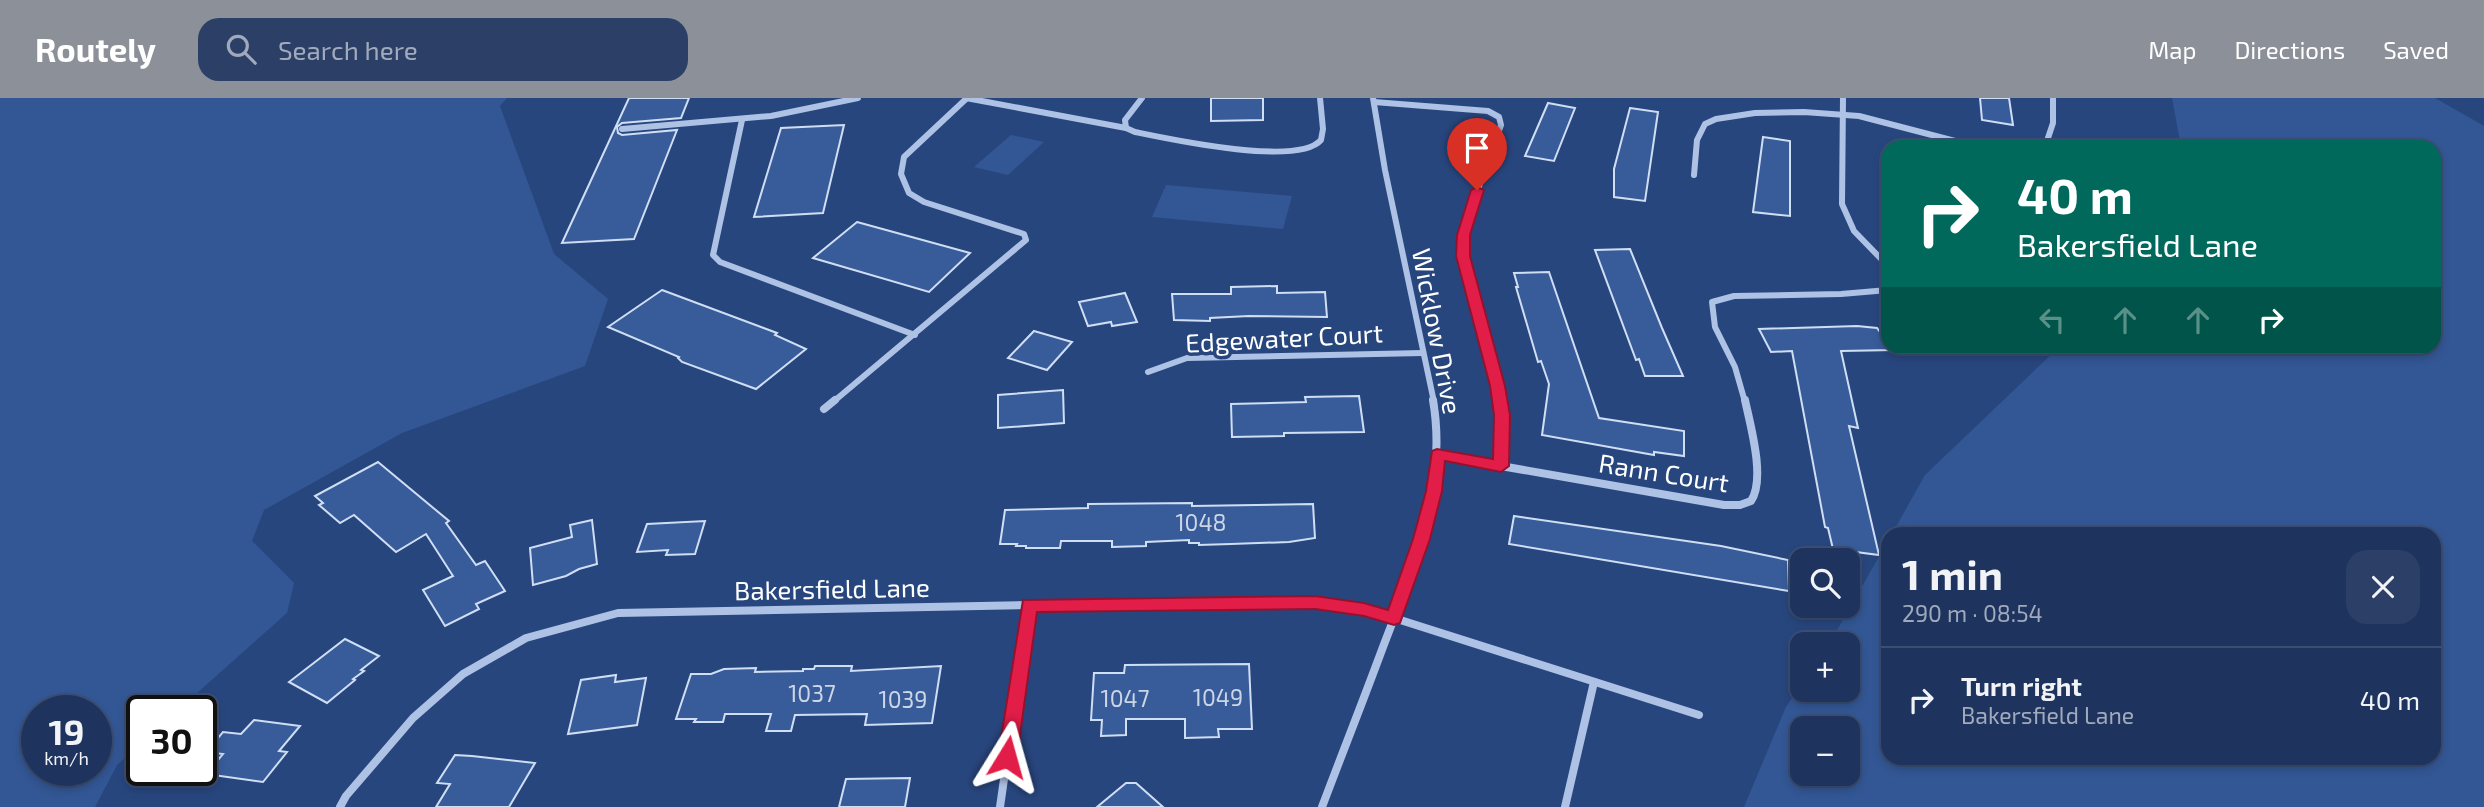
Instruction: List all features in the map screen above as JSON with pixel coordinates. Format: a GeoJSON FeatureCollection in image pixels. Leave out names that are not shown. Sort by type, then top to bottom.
{"type":"FeatureCollection","features":[{"type":"Feature","properties":{"kind":"street"},"geometry":{"type":"LineString","coordinates":[[622,129],[801,113],[858,98]]}},
{"type":"Feature","properties":{"kind":"street"},"geometry":{"type":"LineString","coordinates":[[824,409],[1026,240],[1024,234],[924,202],[909,193],[901,174],[905,157],[966,98],[1215,148],[1302,150],[1317,145],[1324,133],[1320,98]]}},
{"type":"Feature","properties":{"kind":"street"},"geometry":{"type":"LineString","coordinates":[[1126,128],[1128,114],[1142,98]]}},
{"type":"Feature","properties":{"kind":"street"},"geometry":{"type":"LineString","coordinates":[[1843,98],[1842,204],[1852,229],[1881,259]]}},
{"type":"Feature","properties":{"kind":"street"},"geometry":{"type":"LineString","coordinates":[[2047,140],[2051,130],[2053,98]]}},
{"type":"Feature","properties":{"kind":"street"},"geometry":{"type":"LineString","coordinates":[[1373,100],[1488,111],[1499,117],[1501,125],[1469,212],[1463,256],[1497,386],[1502,415],[1501,466]]}},
{"type":"Feature","properties":{"kind":"street","name":"Wicklow Drive"},"geometry":{"type":"LineString","coordinates":[[1322,807],[1418,551],[1434,491],[1437,454],[1434,404],[1373,100]]}},
{"type":"Feature","properties":{"kind":"street"},"geometry":{"type":"LineString","coordinates":[[1694,175],[1699,132],[1703,125],[1712,120],[1748,114],[1844,114],[1950,140]]}},
{"type":"Feature","properties":{"kind":"street"},"geometry":{"type":"LineString","coordinates":[[742,120],[713,255],[720,261],[915,335]]}},
{"type":"Feature","properties":{"kind":"street","name":"Rann Court"},"geometry":{"type":"LineString","coordinates":[[1437,454],[1724,505],[1748,503],[1756,496],[1759,482],[1746,401],[1735,368],[1711,315],[1712,302],[1734,296],[1881,291]]}},
{"type":"Feature","properties":{"kind":"street","name":"Edgewater Court"},"geometry":{"type":"LineString","coordinates":[[1148,372],[1187,358],[1423,352]]}},
{"type":"Feature","properties":{"kind":"street","name":"Bakersfield Lane"},"geometry":{"type":"LineString","coordinates":[[340,807],[346,796],[413,718],[463,674],[526,638],[618,613],[1315,602],[1394,618],[1699,715]]}},
{"type":"Feature","properties":{"kind":"street"},"geometry":{"type":"LineString","coordinates":[[1000,807],[1029,605]]}},
{"type":"Feature","properties":{"kind":"street"},"geometry":{"type":"LineString","coordinates":[[1564,807],[1594,682]]}},
{"type":"Feature","properties":{"kind":"shaded area"},"geometry":{"type":"Polygon","coordinates":[[[0,98],[507,98],[500,106],[554,254],[608,299],[585,366],[402,433],[264,510],[252,541],[294,583],[287,613],[195,695],[126,695],[126,757],[112,775],[112,695],[21,695],[21,786],[106,786],[95,807],[0,807],[0,98]]]}},
{"type":"Feature","properties":{"kind":"shaded area"},"geometry":{"type":"Polygon","coordinates":[[[2172,98],[2435,98],[2484,126],[2484,807],[1744,807],[1790,701],[1860,702],[1860,632],[1836,632],[1844,618],[1860,618],[1860,590],[1881,553],[1881,765],[2441,765],[2441,527],[1896,527],[1925,475],[2052,354],[2441,354],[2441,140],[2180,140],[2172,98]]]}},
{"type":"Feature","properties":{"kind":"shaded area"},"geometry":{"type":"Polygon","coordinates":[[[1011,135],[1044,142],[1008,175],[974,167],[1011,135]]]}},
{"type":"Feature","properties":{"kind":"shaded area"},"geometry":{"type":"Polygon","coordinates":[[[1166,185],[1292,196],[1283,229],[1152,217],[1166,185]]]}},
{"type":"Feature","properties":{"kind":"building"},"geometry":{"type":"Polygon","coordinates":[[[629,98],[689,98],[681,118],[622,123],[617,127],[618,133],[622,135],[677,130],[634,239],[562,243],[629,98]]]}},
{"type":"Feature","properties":{"kind":"building"},"geometry":{"type":"Polygon","coordinates":[[[1211,98],[1263,98],[1263,120],[1211,121],[1211,98]]]}},
{"type":"Feature","properties":{"kind":"building"},"geometry":{"type":"Polygon","coordinates":[[[1980,98],[2009,98],[2013,125],[1982,120],[1980,98]]]}},
{"type":"Feature","properties":{"kind":"building"},"geometry":{"type":"Polygon","coordinates":[[[1548,103],[1575,108],[1554,161],[1525,156],[1548,103]]]}},
{"type":"Feature","properties":{"kind":"building"},"geometry":{"type":"Polygon","coordinates":[[[1630,108],[1658,112],[1645,201],[1614,197],[1614,169],[1630,108]]]}},
{"type":"Feature","properties":{"kind":"building"},"geometry":{"type":"Polygon","coordinates":[[[844,125],[823,213],[754,217],[781,128],[844,125]]]}},
{"type":"Feature","properties":{"kind":"building"},"geometry":{"type":"Polygon","coordinates":[[[1763,137],[1790,141],[1790,216],[1753,212],[1763,137]]]}},
{"type":"Feature","properties":{"kind":"building"},"geometry":{"type":"Polygon","coordinates":[[[857,222],[970,253],[929,292],[813,258],[857,222]]]}},
{"type":"Feature","properties":{"kind":"building"},"geometry":{"type":"Polygon","coordinates":[[[1630,249],[1683,376],[1645,376],[1639,359],[1636,360],[1595,250],[1630,249]]]}},
{"type":"Feature","properties":{"kind":"building"},"geometry":{"type":"Polygon","coordinates":[[[1549,272],[1599,418],[1684,431],[1684,456],[1654,452],[1654,455],[1542,435],[1549,384],[1541,361],[1538,362],[1514,273],[1549,272]]]}},
{"type":"Feature","properties":{"kind":"building"},"geometry":{"type":"Polygon","coordinates":[[[1277,286],[1277,293],[1325,292],[1327,317],[1249,316],[1210,318],[1210,321],[1174,320],[1172,294],[1231,294],[1231,287],[1277,286]]]}},
{"type":"Feature","properties":{"kind":"building"},"geometry":{"type":"Polygon","coordinates":[[[662,290],[777,333],[775,335],[806,349],[756,389],[682,362],[679,357],[608,327],[662,290]]]}},
{"type":"Feature","properties":{"kind":"building"},"geometry":{"type":"Polygon","coordinates":[[[1125,293],[1137,322],[1112,326],[1111,322],[1088,326],[1079,302],[1125,293]]]}},
{"type":"Feature","properties":{"kind":"building"},"geometry":{"type":"Polygon","coordinates":[[[1857,326],[1877,328],[1881,334],[1881,350],[1841,351],[1858,428],[1849,426],[1879,555],[1860,553],[1860,548],[1833,548],[1828,528],[1825,527],[1792,351],[1771,352],[1759,329],[1857,326]]]}},
{"type":"Feature","properties":{"kind":"building"},"geometry":{"type":"Polygon","coordinates":[[[1034,331],[1072,342],[1047,370],[1008,358],[1034,331]]]}},
{"type":"Feature","properties":{"kind":"building"},"geometry":{"type":"Polygon","coordinates":[[[1063,390],[1064,423],[998,428],[998,395],[1063,390]]]}},
{"type":"Feature","properties":{"kind":"building"},"geometry":{"type":"Polygon","coordinates":[[[1359,396],[1364,432],[1232,437],[1231,404],[1306,402],[1305,397],[1359,396]]]}},
{"type":"Feature","properties":{"kind":"building"},"geometry":{"type":"Polygon","coordinates":[[[378,462],[449,521],[446,523],[476,565],[485,561],[505,591],[476,604],[479,609],[445,626],[423,590],[453,576],[426,534],[396,552],[354,515],[340,523],[319,505],[323,503],[315,496],[378,462]]]}},
{"type":"Feature","properties":{"kind":"building"},"geometry":{"type":"Polygon","coordinates":[[[1192,503],[1192,506],[1313,504],[1315,538],[1289,542],[1199,545],[1189,543],[1189,540],[1112,547],[1112,541],[1061,541],[1060,548],[1026,548],[1016,546],[1017,544],[1000,544],[1005,510],[1088,508],[1088,504],[1192,503]]]}},
{"type":"Feature","properties":{"kind":"building"},"geometry":{"type":"Polygon","coordinates":[[[1514,516],[1721,546],[1788,560],[1789,591],[1509,544],[1514,516]]]}},
{"type":"Feature","properties":{"kind":"building"},"geometry":{"type":"Polygon","coordinates":[[[592,520],[597,564],[533,585],[530,548],[572,537],[570,525],[592,520]]]}},
{"type":"Feature","properties":{"kind":"building"},"geometry":{"type":"Polygon","coordinates":[[[705,521],[695,554],[666,555],[668,550],[637,552],[647,524],[705,521]]]}},
{"type":"Feature","properties":{"kind":"building"},"geometry":{"type":"Polygon","coordinates":[[[345,639],[379,656],[327,703],[289,682],[345,639]]]}},
{"type":"Feature","properties":{"kind":"building"},"geometry":{"type":"Polygon","coordinates":[[[1249,664],[1252,729],[1218,729],[1219,737],[1185,738],[1185,719],[1126,719],[1126,735],[1101,736],[1102,720],[1091,720],[1094,673],[1124,673],[1125,665],[1249,664]]]}},
{"type":"Feature","properties":{"kind":"building"},"geometry":{"type":"Polygon","coordinates":[[[815,666],[852,666],[851,671],[941,666],[932,723],[865,725],[867,714],[795,715],[791,731],[766,731],[771,714],[725,714],[723,722],[676,719],[691,674],[756,668],[755,672],[803,671],[814,669],[815,666]]]}},
{"type":"Feature","properties":{"kind":"building"},"geometry":{"type":"Polygon","coordinates":[[[616,675],[615,682],[646,678],[637,725],[568,734],[581,680],[616,675]]]}},
{"type":"Feature","properties":{"kind":"building"},"geometry":{"type":"Polygon","coordinates":[[[254,720],[300,726],[279,751],[287,752],[263,782],[217,776],[217,761],[223,754],[217,753],[217,739],[223,732],[241,734],[254,720]]]}},
{"type":"Feature","properties":{"kind":"building"},"geometry":{"type":"Polygon","coordinates":[[[455,755],[535,763],[509,807],[436,807],[450,784],[437,783],[455,755]]]}},
{"type":"Feature","properties":{"kind":"building"},"geometry":{"type":"Polygon","coordinates":[[[910,778],[905,807],[839,807],[846,779],[910,778]]]}},
{"type":"Feature","properties":{"kind":"building"},"geometry":{"type":"Polygon","coordinates":[[[1126,783],[1136,783],[1163,807],[1097,807],[1126,783]]]}},
{"type":"Feature","properties":{"kind":"route"},"geometry":{"type":"LineString","coordinates":[[1007,757],[1029,605],[1315,602],[1394,618],[1415,564],[1434,491],[1437,454],[1501,466],[1502,415],[1497,386],[1463,256],[1464,235],[1477,190]]}}]}
